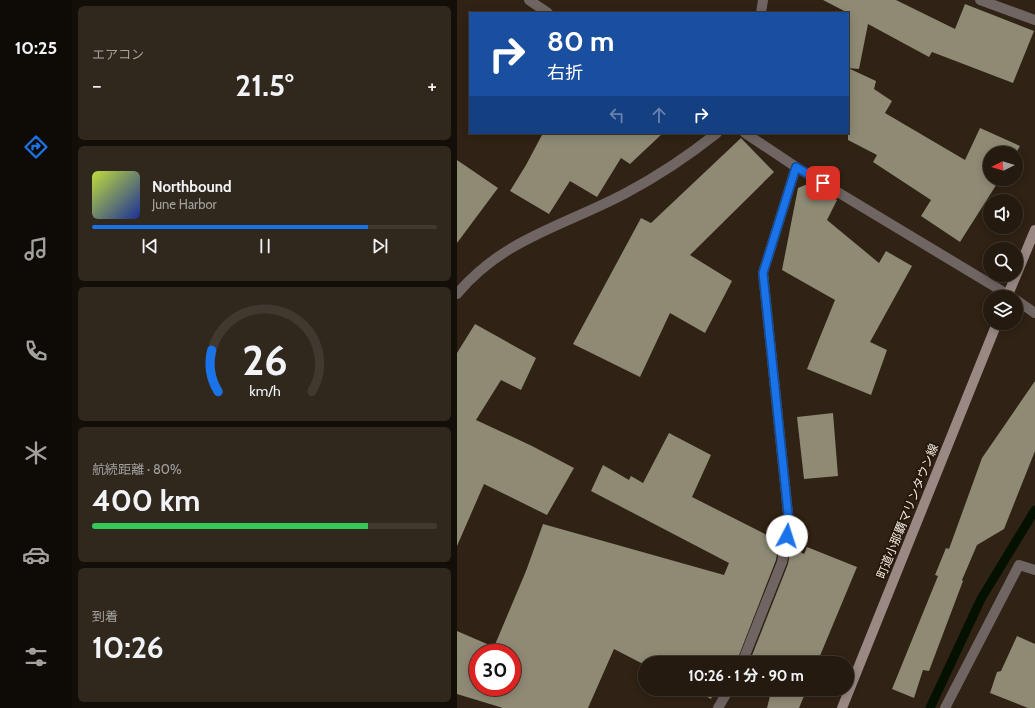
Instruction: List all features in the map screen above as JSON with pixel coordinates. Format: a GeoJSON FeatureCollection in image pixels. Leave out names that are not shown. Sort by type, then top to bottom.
{"type":"FeatureCollection","features":[{"type":"Feature","properties":{"kind":"street"},"geometry":{"type":"LineString","coordinates":[[529,0],[547,12]]}},
{"type":"Feature","properties":{"kind":"street"},"geometry":{"type":"LineString","coordinates":[[761,12],[763,0]]}},
{"type":"Feature","properties":{"kind":"street"},"geometry":{"type":"LineString","coordinates":[[979,0],[1035,20]]}},
{"type":"Feature","properties":{"kind":"street"},"geometry":{"type":"LineString","coordinates":[[457,294],[466,283],[500,254],[528,238],[625,194],[688,156],[716,134]]}},
{"type":"Feature","properties":{"kind":"street"},"geometry":{"type":"LineString","coordinates":[[746,134],[796,167],[999,290]]}},
{"type":"Feature","properties":{"kind":"street"},"geometry":{"type":"LineString","coordinates":[[745,656],[782,562],[789,523],[763,273],[796,167]]}},
{"type":"Feature","properties":{"kind":"street"},"geometry":{"type":"LineString","coordinates":[[1014,290],[1035,230]]}},
{"type":"Feature","properties":{"kind":"street"},"geometry":{"type":"LineString","coordinates":[[1023,305],[1035,313]]}},
{"type":"Feature","properties":{"kind":"street","name":"町道小那覇マリンタウン線"},"geometry":{"type":"LineString","coordinates":[[842,708],[994,330]]}},
{"type":"Feature","properties":{"kind":"street"},"geometry":{"type":"LineString","coordinates":[[945,708],[1019,565],[1035,570]]}},
{"type":"Feature","properties":{"kind":"street"},"geometry":{"type":"LineString","coordinates":[[718,708],[725,696]]}},
{"type":"Feature","properties":{"kind":"building"},"geometry":{"type":"Polygon","coordinates":[[[823,0],[896,0],[955,29],[965,4],[1034,31],[1013,83],[932,52],[929,57],[868,24],[859,69],[849,68],[849,12],[846,12],[823,0]]]}},
{"type":"Feature","properties":{"kind":"building"},"geometry":{"type":"Polygon","coordinates":[[[849,68],[876,81],[874,89],[892,101],[885,113],[965,160],[980,128],[1020,146],[983,146],[983,186],[996,186],[990,194],[983,194],[983,206],[960,242],[921,216],[931,200],[873,162],[877,155],[848,140],[849,68]]]}},
{"type":"Feature","properties":{"kind":"building"},"geometry":{"type":"Polygon","coordinates":[[[542,134],[662,134],[630,164],[621,158],[597,197],[570,181],[549,214],[510,191],[542,134]]]}},
{"type":"Feature","properties":{"kind":"building"},"geometry":{"type":"Polygon","coordinates":[[[741,138],[774,172],[690,255],[732,281],[705,333],[670,313],[640,377],[573,344],[641,218],[651,223],[741,138]]]}},
{"type":"Feature","properties":{"kind":"building"},"geometry":{"type":"Polygon","coordinates":[[[457,160],[498,188],[457,243],[457,160]]]}},
{"type":"Feature","properties":{"kind":"building"},"geometry":{"type":"Polygon","coordinates":[[[810,183],[837,200],[827,220],[879,263],[886,251],[912,266],[870,342],[887,350],[871,395],[807,369],[835,300],[782,270],[798,188],[810,183]]]}},
{"type":"Feature","properties":{"kind":"building"},"geometry":{"type":"Polygon","coordinates":[[[475,324],[536,358],[521,390],[501,380],[476,420],[532,446],[574,468],[547,515],[484,484],[457,546],[457,353],[475,324]]]}},
{"type":"Feature","properties":{"kind":"building"},"geometry":{"type":"Polygon","coordinates":[[[1035,381],[1035,451],[1004,529],[977,545],[962,580],[963,581],[929,671],[923,670],[914,698],[892,689],[938,576],[935,575],[946,548],[949,549],[982,458],[1035,381]]]}},
{"type":"Feature","properties":{"kind":"building"},"geometry":{"type":"Polygon","coordinates":[[[833,413],[838,476],[804,479],[797,417],[833,413]]]}},
{"type":"Feature","properties":{"kind":"building"},"geometry":{"type":"Polygon","coordinates":[[[669,433],[711,455],[692,497],[779,541],[776,560],[739,656],[638,656],[638,661],[614,649],[588,708],[503,708],[457,694],[457,631],[487,644],[469,644],[469,696],[521,696],[521,644],[495,644],[526,571],[543,524],[724,575],[729,563],[591,491],[603,465],[629,480],[631,476],[643,483],[669,433]]]}},
{"type":"Feature","properties":{"kind":"building"},"geometry":{"type":"Polygon","coordinates":[[[791,547],[804,554],[807,547],[857,567],[820,656],[752,656],[788,564],[791,547]]]}},
{"type":"Feature","properties":{"kind":"building"},"geometry":{"type":"Polygon","coordinates":[[[1017,636],[1035,644],[1035,708],[1028,708],[990,693],[997,672],[1001,671],[1017,636]]]}},
{"type":"Feature","properties":{"kind":"building"},"geometry":{"type":"Polygon","coordinates":[[[705,696],[712,696],[711,699],[705,696]]]}},
{"type":"Feature","properties":{"kind":"building"},"geometry":{"type":"Polygon","coordinates":[[[770,696],[804,696],[799,708],[767,708],[770,696]]]}},
{"type":"Feature","properties":{"kind":"waterway"},"geometry":{"type":"LineString","coordinates":[[930,708],[981,599],[1035,510]]}},
{"type":"Feature","properties":{"kind":"route"},"geometry":{"type":"LineString","coordinates":[[787,536],[789,523],[763,273],[796,167],[823,183]]}}]}
